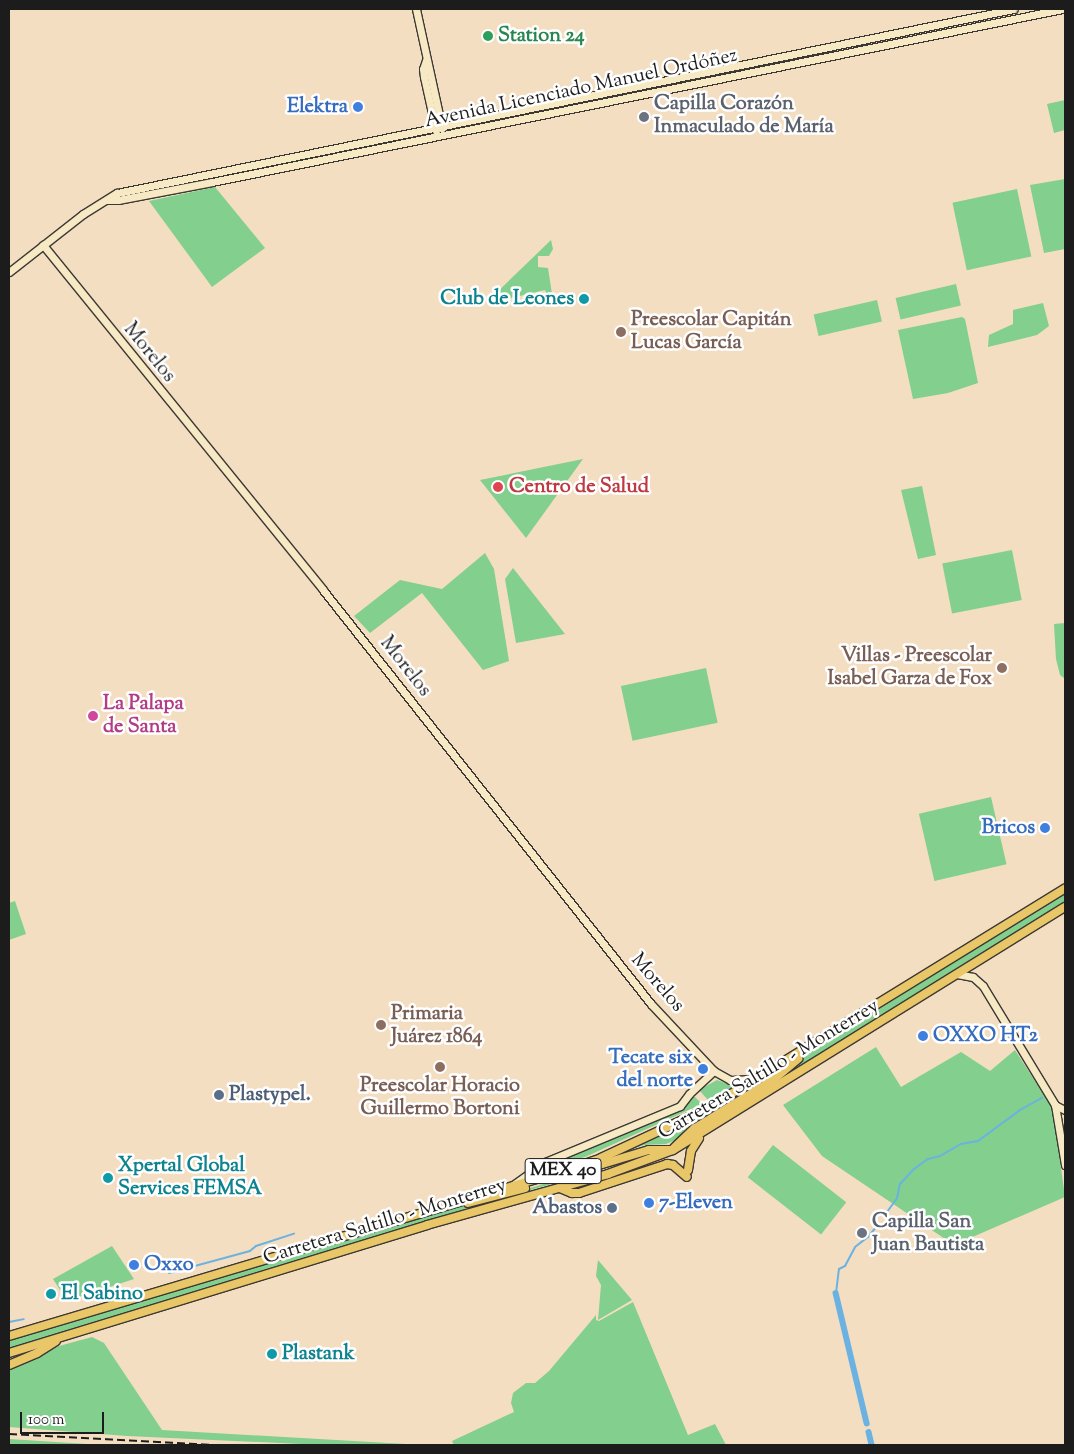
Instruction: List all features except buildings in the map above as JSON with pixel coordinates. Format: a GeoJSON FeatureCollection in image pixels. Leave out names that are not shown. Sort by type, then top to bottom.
{"type":"FeatureCollection","features":[{"type":"Feature","properties":{"kind":"main road"},"geometry":{"type":"LineString","coordinates":[[416,9],[426,60],[423,69],[440,135]]}},
{"type":"Feature","properties":{"kind":"main road","name":"Avenida Licenciado Manuel Ordóñez"},"geometry":{"type":"LineString","coordinates":[[9,272],[83,214],[122,191],[1013,9]]}},
{"type":"Feature","properties":{"kind":"main road","name":"Avenida Licenciado Manuel Ordóñez"},"geometry":{"type":"LineString","coordinates":[[107,200],[147,194],[1062,9]]}},
{"type":"Feature","properties":{"kind":"main road"},"geometry":{"type":"LineString","coordinates":[[499,123],[517,110],[524,118],[548,104]]}},
{"type":"Feature","properties":{"kind":"main road","name":"Morelos"},"geometry":{"type":"LineString","coordinates":[[43,245],[182,419],[323,590],[640,992],[714,1071],[730,1080],[758,1078]]}},
{"type":"Feature","properties":{"kind":"main road","name":"Carretera Saltillo - Monterrey"},"geometry":{"type":"LineString","coordinates":[[9,1336],[601,1158],[708,1108],[804,1051],[1065,888]]}},
{"type":"Feature","properties":{"kind":"main road","name":"Carretera Saltillo - Monterrey"},"geometry":{"type":"LineString","coordinates":[[9,1353],[418,1228],[608,1174],[673,1150],[1065,907]]}},
{"type":"Feature","properties":{"kind":"main road"},"geometry":{"type":"LineString","coordinates":[[957,974],[973,978],[983,986],[1055,1105],[1065,1165]]}},
{"type":"Feature","properties":{"kind":"main road"},"geometry":{"type":"LineString","coordinates":[[442,1206],[488,1198],[649,1150],[673,1150],[689,1132],[774,1080],[790,1067],[804,1051]]}},
{"type":"Feature","properties":{"kind":"main road"},"geometry":{"type":"LineString","coordinates":[[510,1186],[545,1162],[680,1106],[689,1094],[714,1071]]}},
{"type":"Feature","properties":{"kind":"main road"},"geometry":{"type":"LineString","coordinates":[[1055,1105],[1065,1110]]}},
{"type":"Feature","properties":{"kind":"main road"},"geometry":{"type":"LineString","coordinates":[[1058,1125],[1065,1116]]}},
{"type":"Feature","properties":{"kind":"main road"},"geometry":{"type":"LineString","coordinates":[[560,1188],[579,1194],[667,1164],[673,1165],[688,1174],[691,1151],[703,1133]]}},
{"type":"Feature","properties":{"kind":"main road"},"geometry":{"type":"LineString","coordinates":[[9,1365],[37,1353],[63,1337]]}},
{"type":"Feature","properties":{"kind":"green space"},"geometry":{"type":"Polygon","coordinates":[[[1065,100],[1065,130],[1054,133],[1047,104],[1065,100]]]}},
{"type":"Feature","properties":{"kind":"green space"},"geometry":{"type":"Polygon","coordinates":[[[1065,179],[1065,249],[1044,253],[1030,185],[1065,179]]]}},
{"type":"Feature","properties":{"kind":"green space"},"geometry":{"type":"Polygon","coordinates":[[[215,187],[265,248],[212,287],[149,201],[215,187]]]}},
{"type":"Feature","properties":{"kind":"green space"},"geometry":{"type":"Polygon","coordinates":[[[1017,189],[1031,256],[967,270],[952,203],[1017,189]]]}},
{"type":"Feature","properties":{"kind":"green space"},"geometry":{"type":"Polygon","coordinates":[[[551,240],[553,249],[549,256],[538,256],[538,267],[548,268],[552,294],[547,295],[545,290],[490,303],[489,300],[551,240]]]}},
{"type":"Feature","properties":{"kind":"green space"},"geometry":{"type":"Polygon","coordinates":[[[956,284],[961,305],[901,319],[896,298],[956,284]]]}},
{"type":"Feature","properties":{"kind":"green space"},"geometry":{"type":"Polygon","coordinates":[[[877,300],[882,321],[819,336],[814,315],[877,300]]]}},
{"type":"Feature","properties":{"kind":"green space"},"geometry":{"type":"Polygon","coordinates":[[[1043,303],[1049,326],[1037,335],[988,347],[989,335],[1013,324],[1013,310],[1043,303]]]}},
{"type":"Feature","properties":{"kind":"green space"},"geometry":{"type":"Polygon","coordinates":[[[962,317],[965,319],[978,383],[948,393],[913,399],[898,330],[962,317]]]}},
{"type":"Feature","properties":{"kind":"green space"},"geometry":{"type":"Polygon","coordinates":[[[583,459],[526,538],[480,480],[583,459]]]}},
{"type":"Feature","properties":{"kind":"green space"},"geometry":{"type":"Polygon","coordinates":[[[922,486],[936,555],[918,559],[901,490],[922,486]]]}},
{"type":"Feature","properties":{"kind":"green space"},"geometry":{"type":"Polygon","coordinates":[[[1012,550],[1022,600],[952,614],[942,564],[1012,550]]]}},
{"type":"Feature","properties":{"kind":"green space"},"geometry":{"type":"Polygon","coordinates":[[[485,553],[494,569],[509,661],[483,670],[422,593],[370,633],[354,616],[400,580],[442,589],[485,553]]]}},
{"type":"Feature","properties":{"kind":"green space"},"geometry":{"type":"Polygon","coordinates":[[[513,568],[565,634],[516,643],[505,579],[513,568]]]}},
{"type":"Feature","properties":{"kind":"green space"},"geometry":{"type":"Polygon","coordinates":[[[1065,623],[1065,679],[1060,675],[1056,659],[1054,624],[1065,623]]]}},
{"type":"Feature","properties":{"kind":"green space"},"geometry":{"type":"Polygon","coordinates":[[[706,668],[718,723],[633,741],[621,686],[706,668]]]}},
{"type":"Feature","properties":{"kind":"green space"},"geometry":{"type":"Polygon","coordinates":[[[991,797],[1007,864],[934,881],[919,814],[991,797]]]}},
{"type":"Feature","properties":{"kind":"green space"},"geometry":{"type":"Polygon","coordinates":[[[1065,892],[1065,901],[886,1015],[703,1126],[782,1076],[811,1052],[1065,892]]]}},
{"type":"Feature","properties":{"kind":"green space"},"geometry":{"type":"Polygon","coordinates":[[[15,901],[26,934],[9,940],[9,903],[15,901]]]}},
{"type":"Feature","properties":{"kind":"green space"},"geometry":{"type":"Polygon","coordinates":[[[876,1047],[901,1087],[961,1052],[990,1071],[1015,1050],[1053,1109],[1065,1197],[954,1245],[822,1156],[783,1105],[876,1047]]]}},
{"type":"Feature","properties":{"kind":"green space"},"geometry":{"type":"Polygon","coordinates":[[[717,1080],[734,1086],[708,1100],[699,1090],[717,1080]]]}},
{"type":"Feature","properties":{"kind":"green space"},"geometry":{"type":"Polygon","coordinates":[[[754,1088],[685,1129],[678,1139],[666,1144],[644,1145],[615,1155],[661,1135],[754,1088]]]}},
{"type":"Feature","properties":{"kind":"green space"},"geometry":{"type":"Polygon","coordinates":[[[689,1097],[695,1097],[702,1104],[585,1157],[543,1169],[545,1165],[679,1109],[687,1105],[689,1097]]]}},
{"type":"Feature","properties":{"kind":"green space"},"geometry":{"type":"Polygon","coordinates":[[[773,1145],[846,1202],[821,1235],[748,1177],[773,1145]]]}},
{"type":"Feature","properties":{"kind":"green space"},"geometry":{"type":"Polygon","coordinates":[[[643,1155],[624,1163],[420,1222],[9,1348],[9,1340],[446,1209],[489,1200],[643,1155]]]}},
{"type":"Feature","properties":{"kind":"green space"},"geometry":{"type":"Polygon","coordinates":[[[112,1246],[134,1279],[67,1301],[53,1279],[112,1246]]]}},
{"type":"Feature","properties":{"kind":"green space"},"geometry":{"type":"Polygon","coordinates":[[[598,1260],[632,1300],[598,1320],[601,1285],[596,1276],[598,1260]]]}},
{"type":"Feature","properties":{"kind":"green space"},"geometry":{"type":"Polygon","coordinates":[[[633,1302],[688,1435],[715,1424],[726,1445],[454,1445],[452,1441],[514,1412],[511,1403],[513,1393],[526,1383],[535,1383],[549,1371],[596,1315],[596,1320],[599,1321],[633,1302]]]}},
{"type":"Feature","properties":{"kind":"green space"},"geometry":{"type":"Polygon","coordinates":[[[92,1337],[104,1343],[162,1430],[423,1445],[322,1445],[127,1436],[9,1427],[9,1369],[59,1346],[92,1337]]]}},
{"type":"Feature","properties":{"kind":"green space"},"geometry":{"type":"Polygon","coordinates":[[[9,1439],[103,1445],[9,1445],[9,1439]]]}},
{"type":"Feature","properties":{"kind":"waterway"},"geometry":{"type":"LineString","coordinates":[[887,1212],[897,1198],[900,1184],[914,1169],[928,1159],[940,1156],[961,1144],[978,1141],[1020,1110],[1042,1098]]}},
{"type":"Feature","properties":{"kind":"waterway"},"geometry":{"type":"LineString","coordinates":[[836,1293],[839,1269],[845,1266],[855,1247],[868,1237],[877,1226]]}},
{"type":"Feature","properties":{"kind":"waterway"},"geometry":{"type":"LineString","coordinates":[[169,1273],[250,1251],[256,1246],[294,1234]]}},
{"type":"Feature","properties":{"kind":"waterway"},"geometry":{"type":"LineString","coordinates":[[836,1293],[867,1423]]}},
{"type":"Feature","properties":{"kind":"waterway"},"geometry":{"type":"LineString","coordinates":[[9,1322],[24,1319]]}},
{"type":"Feature","properties":{"kind":"waterway"},"geometry":{"type":"LineString","coordinates":[[869,1432],[872,1445]]}},
{"type":"Feature","properties":{"kind":"railway"},"geometry":{"type":"LineString","coordinates":[[9,1434],[214,1445]]}},
{"type":"Feature","properties":{"kind":"place","name":"Station 24"},"geometry":{"type":"Point","coordinates":[488,36]}},
{"type":"Feature","properties":{"kind":"place","name":"Elektra"},"geometry":{"type":"Point","coordinates":[358,107]}},
{"type":"Feature","properties":{"kind":"place","name":"Capilla Corazón Inmaculado de María"},"geometry":{"type":"Point","coordinates":[644,117]}},
{"type":"Feature","properties":{"kind":"place","name":"Club de Leones"},"geometry":{"type":"Point","coordinates":[584,299]}},
{"type":"Feature","properties":{"kind":"place","name":"Preescolar Capitán Lucas García"},"geometry":{"type":"Point","coordinates":[621,332]}},
{"type":"Feature","properties":{"kind":"place","name":"Centro de Salud"},"geometry":{"type":"Point","coordinates":[498,487]}},
{"type":"Feature","properties":{"kind":"place","name":"Villas - Preescolar Isabel Garza de Fox"},"geometry":{"type":"Point","coordinates":[1002,668]}},
{"type":"Feature","properties":{"kind":"place","name":"La Palapa de Santa"},"geometry":{"type":"Point","coordinates":[93,716]}},
{"type":"Feature","properties":{"kind":"place","name":"Bricos"},"geometry":{"type":"Point","coordinates":[1045,828]}},
{"type":"Feature","properties":{"kind":"place","name":"Primaria Juárez 1864"},"geometry":{"type":"Point","coordinates":[381,1025]}},
{"type":"Feature","properties":{"kind":"place","name":"OXXO HT2"},"geometry":{"type":"Point","coordinates":[923,1036]}},
{"type":"Feature","properties":{"kind":"place","name":"Preescolar Horacio Guillermo Bortoni"},"geometry":{"type":"Point","coordinates":[440,1067]}},
{"type":"Feature","properties":{"kind":"place","name":"Tecate six del norte"},"geometry":{"type":"Point","coordinates":[703,1069]}},
{"type":"Feature","properties":{"kind":"place","name":"Plastypel."},"geometry":{"type":"Point","coordinates":[219,1095]}},
{"type":"Feature","properties":{"kind":"place","name":"Xpertal Global Services FEMSA"},"geometry":{"type":"Point","coordinates":[108,1178]}},
{"type":"Feature","properties":{"kind":"place","name":"7-Eleven"},"geometry":{"type":"Point","coordinates":[649,1203]}},
{"type":"Feature","properties":{"kind":"place","name":"Abastos"},"geometry":{"type":"Point","coordinates":[612,1208]}},
{"type":"Feature","properties":{"kind":"place","name":"Capilla San Juan Bautista"},"geometry":{"type":"Point","coordinates":[862,1233]}},
{"type":"Feature","properties":{"kind":"place","name":"Oxxo"},"geometry":{"type":"Point","coordinates":[134,1265]}},
{"type":"Feature","properties":{"kind":"place","name":"El Sabino"},"geometry":{"type":"Point","coordinates":[51,1294]}},
{"type":"Feature","properties":{"kind":"place","name":"Plastank"},"geometry":{"type":"Point","coordinates":[272,1354]}}]}
